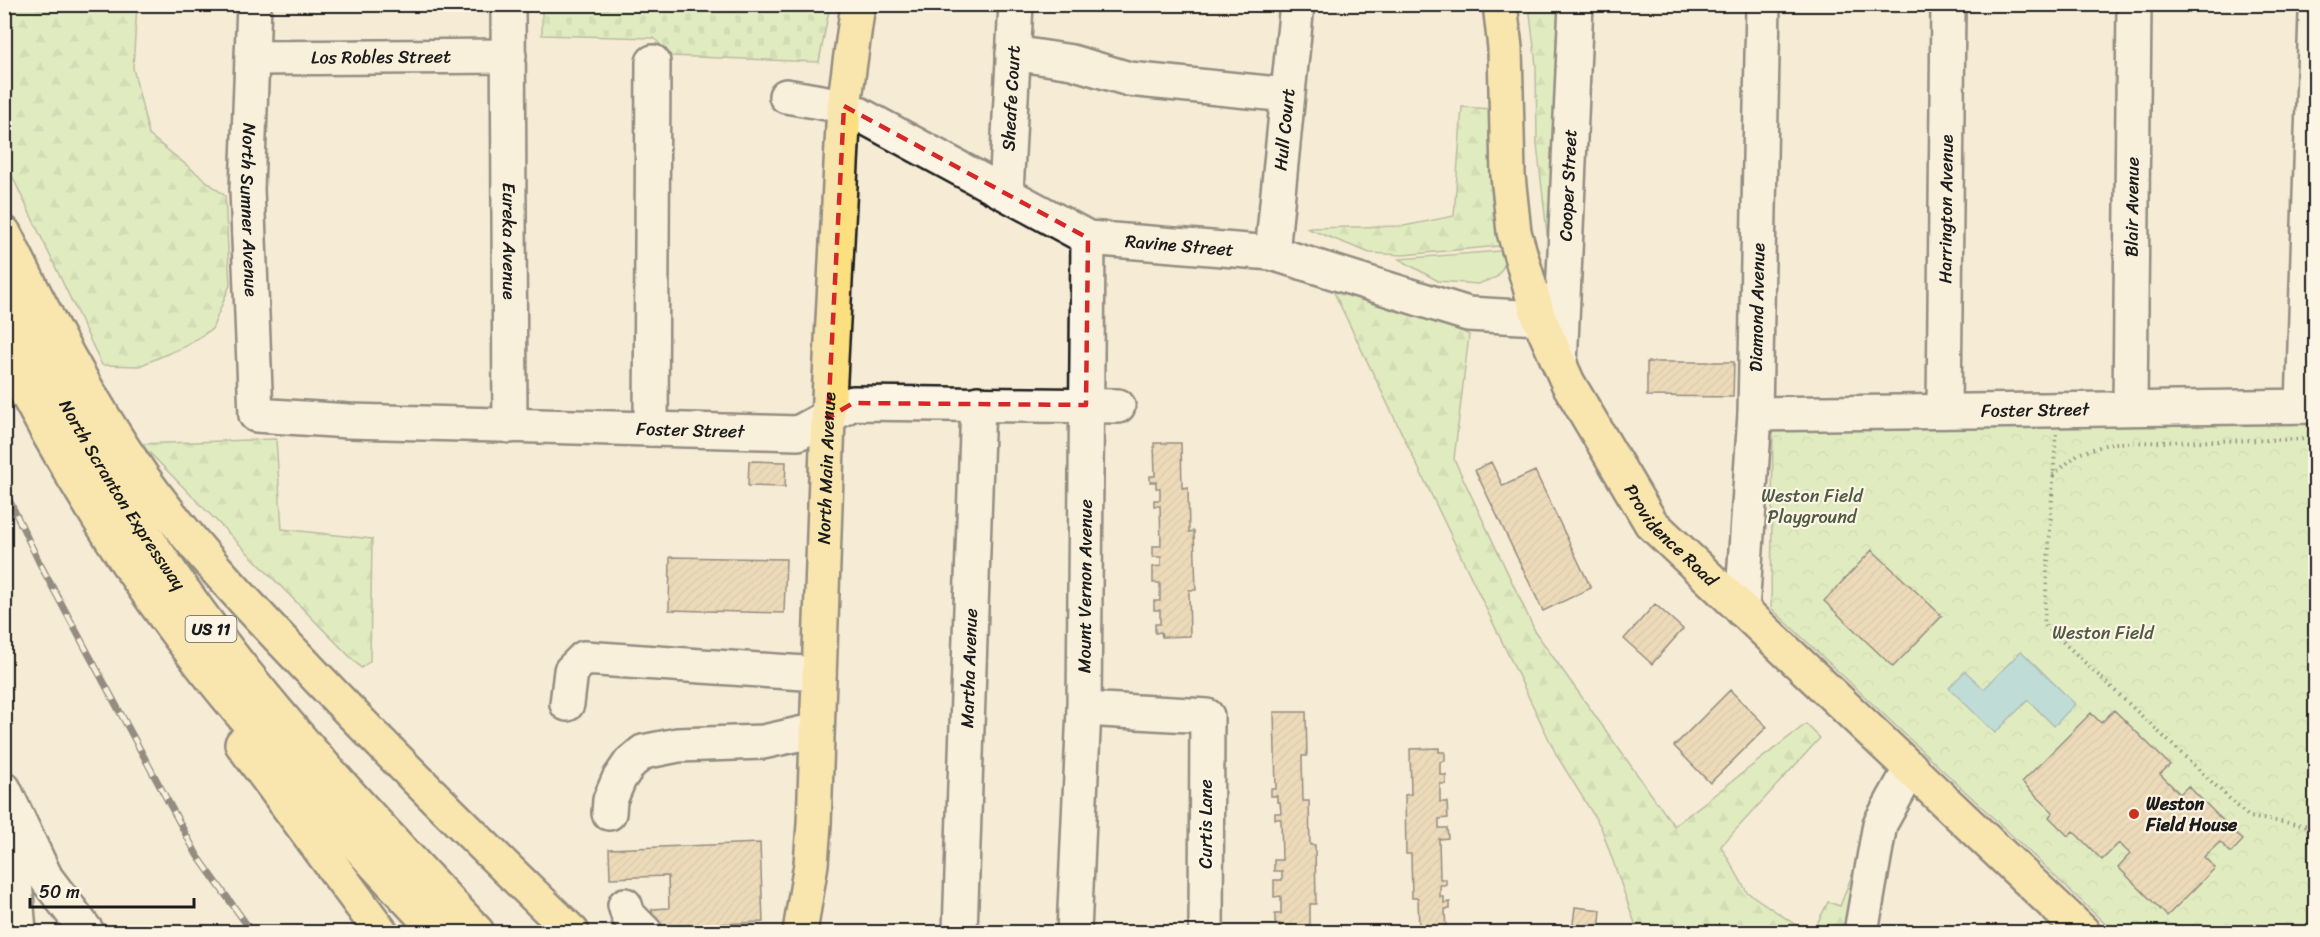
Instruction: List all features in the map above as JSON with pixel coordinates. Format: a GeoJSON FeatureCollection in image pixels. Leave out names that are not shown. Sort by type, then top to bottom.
{"type":"FeatureCollection","features":[{"type":"Feature","properties":{"kind":"main road","name":"North Main Avenue"},"geometry":{"type":"LineString","coordinates":[[800,933],[811,864],[828,418],[844,106],[858,4]]}},
{"type":"Feature","properties":{"kind":"main road","name":"Providence Road"},"geometry":{"type":"LineString","coordinates":[[1500,4],[1505,48],[1508,176],[1514,232],[1539,318],[1560,365],[1599,438],[1651,523],[2084,933]]}},
{"type":"Feature","properties":{"kind":"main road"},"geometry":{"type":"LineString","coordinates":[[4,233],[86,389],[136,468],[174,519],[243,600],[362,725],[573,933]]}},
{"type":"Feature","properties":{"kind":"main road","name":"North Scranton Expressway"},"geometry":{"type":"LineString","coordinates":[[4,284],[55,386],[93,454],[180,586],[284,721],[477,933]]}},
{"type":"Feature","properties":{"kind":"main road","name":"North Scranton Expressway"},"geometry":{"type":"LineString","coordinates":[[4,350],[63,459],[110,535],[202,666],[255,731],[438,933]]}},
{"type":"Feature","properties":{"kind":"main road"},"geometry":{"type":"LineString","coordinates":[[110,535],[250,756],[381,933]]}},
{"type":"Feature","properties":{"kind":"street","name":"North Sumner Avenue"},"geometry":{"type":"LineString","coordinates":[[254,4],[247,189],[256,415]]}},
{"type":"Feature","properties":{"kind":"street","name":"Eureka Avenue"},"geometry":{"type":"LineString","coordinates":[[508,4],[510,426]]}},
{"type":"Feature","properties":{"kind":"street","name":"Sheafe Court"},"geometry":{"type":"LineString","coordinates":[[1006,192],[1016,4]]}},
{"type":"Feature","properties":{"kind":"street","name":"Hull Court"},"geometry":{"type":"LineString","coordinates":[[1272,253],[1297,4]]}},
{"type":"Feature","properties":{"kind":"street","name":"Cooper Street"},"geometry":{"type":"LineString","coordinates":[[1560,365],[1576,4]]}},
{"type":"Feature","properties":{"kind":"street","name":"Diamond Avenue"},"geometry":{"type":"LineString","coordinates":[[1742,610],[1755,414],[1763,4]]}},
{"type":"Feature","properties":{"kind":"street","name":"Harrington Avenue"},"geometry":{"type":"LineString","coordinates":[[1944,411],[1948,4]]}},
{"type":"Feature","properties":{"kind":"street","name":"Blair Avenue"},"geometry":{"type":"LineString","coordinates":[[2130,408],[2134,4]]}},
{"type":"Feature","properties":{"kind":"street"},"geometry":{"type":"LineString","coordinates":[[2309,406],[2316,14]]}},
{"type":"Feature","properties":{"kind":"street"},"geometry":{"type":"LineString","coordinates":[[1013,52],[1072,62],[1129,79],[1287,95]]}},
{"type":"Feature","properties":{"kind":"street","name":"Los Robles Street"},"geometry":{"type":"LineString","coordinates":[[252,58],[509,56]]}},
{"type":"Feature","properties":{"kind":"street"},"geometry":{"type":"LineString","coordinates":[[651,429],[653,62]]}},
{"type":"Feature","properties":{"kind":"street","name":"Ravine Street"},"geometry":{"type":"LineString","coordinates":[[786,96],[844,106],[1088,238],[1272,253],[1468,314],[1539,318]]}},
{"type":"Feature","properties":{"kind":"street","name":"Mount Vernon Avenue"},"geometry":{"type":"LineString","coordinates":[[1074,933],[1084,709],[1088,238]]}},
{"type":"Feature","properties":{"kind":"street","name":"Foster Street"},"geometry":{"type":"LineString","coordinates":[[256,415],[510,426],[798,433],[854,403],[1118,406]]}},
{"type":"Feature","properties":{"kind":"street","name":"Martha Avenue"},"geometry":{"type":"LineString","coordinates":[[960,933],[978,404]]}},
{"type":"Feature","properties":{"kind":"street","name":"Foster Street"},"geometry":{"type":"LineString","coordinates":[[1755,414],[2309,406]]}},
{"type":"Feature","properties":{"kind":"street"},"geometry":{"type":"LineString","coordinates":[[567,704],[571,671],[584,658],[819,674]]}},
{"type":"Feature","properties":{"kind":"street","name":"Curtis Lane"},"geometry":{"type":"LineString","coordinates":[[1084,709],[1207,716],[1206,933]]}},
{"type":"Feature","properties":{"kind":"street"},"geometry":{"type":"LineString","coordinates":[[609,813],[610,800],[619,779],[630,763],[643,752],[678,745],[763,742],[817,730]]}},
{"type":"Feature","properties":{"kind":"street"},"geometry":{"type":"LineString","coordinates":[[1862,933],[1880,824],[1911,768]]}},
{"type":"Feature","properties":{"kind":"street"},"geometry":{"type":"LineString","coordinates":[[6,794],[19,933]]}},
{"type":"Feature","properties":{"kind":"street"},"geometry":{"type":"LineString","coordinates":[[6,794],[46,878],[87,933]]}},
{"type":"Feature","properties":{"kind":"street"},"geometry":{"type":"LineString","coordinates":[[625,905],[628,915],[645,933]]}},
{"type":"Feature","properties":{"kind":"path"},"geometry":{"type":"LineString","coordinates":[[2058,410],[2044,624],[2249,817],[2316,827]]}},
{"type":"Feature","properties":{"kind":"path"},"geometry":{"type":"LineString","coordinates":[[2053,476],[2079,454],[2110,442],[2316,439]]}},
{"type":"Feature","properties":{"kind":"highlighted area"},"geometry":{"type":"Polygon","coordinates":[[[844,106],[1088,238],[1086,405],[853,403],[828,418],[844,106]]]}},
{"type":"Feature","properties":{"kind":"green space"},"geometry":{"type":"Polygon","coordinates":[[[5,4],[137,5],[133,68],[149,135],[225,196],[230,285],[212,329],[186,346],[139,366],[102,365],[5,161],[5,4]]]}},
{"type":"Feature","properties":{"kind":"green space"},"geometry":{"type":"Polygon","coordinates":[[[542,4],[830,5],[819,62],[671,56],[654,38],[542,35],[542,4]]]}},
{"type":"Feature","properties":{"kind":"green space"},"geometry":{"type":"Polygon","coordinates":[[[1529,5],[1560,5],[1551,269],[1537,144],[1536,65],[1529,5]]]}},
{"type":"Feature","properties":{"kind":"green space"},"geometry":{"type":"Polygon","coordinates":[[[1462,107],[1491,109],[1499,246],[1403,255],[1370,253],[1306,228],[1404,226],[1454,216],[1462,107]]]}},
{"type":"Feature","properties":{"kind":"green space"},"geometry":{"type":"Polygon","coordinates":[[[1500,251],[1505,264],[1497,277],[1478,284],[1438,281],[1399,259],[1500,251]]]}},
{"type":"Feature","properties":{"kind":"green space"},"geometry":{"type":"Polygon","coordinates":[[[1330,284],[1469,335],[1454,459],[1536,633],[1674,826],[1806,724],[1820,738],[1721,846],[1747,892],[1806,932],[1638,932],[1601,827],[1557,756],[1330,284]]]}},
{"type":"Feature","properties":{"kind":"green space","name":"Weston Field"},"geometry":{"type":"Polygon","coordinates":[[[2315,418],[2315,932],[2114,932],[1771,608],[1773,428],[2315,418]]]}},
{"type":"Feature","properties":{"kind":"green space"},"geometry":{"type":"Polygon","coordinates":[[[276,439],[282,529],[372,539],[370,661],[361,668],[141,444],[276,439]]]}},
{"type":"Feature","properties":{"kind":"green space"},"geometry":{"type":"Polygon","coordinates":[[[1868,834],[1848,932],[1813,932],[1828,902],[1840,906],[1868,834]]]}},
{"type":"Feature","properties":{"kind":"water"},"geometry":{"type":"Polygon","coordinates":[[[2021,651],[2075,704],[2054,726],[2028,700],[1995,733],[1949,688],[1965,671],[1984,689],[2021,651]]]}},
{"type":"Feature","properties":{"kind":"building"},"geometry":{"type":"Polygon","coordinates":[[[1647,362],[1734,362],[1733,397],[1647,396],[1647,362]]]}},
{"type":"Feature","properties":{"kind":"building"},"geometry":{"type":"Polygon","coordinates":[[[1154,443],[1181,443],[1182,488],[1188,487],[1189,532],[1194,531],[1196,590],[1189,590],[1190,636],[1162,637],[1161,632],[1155,633],[1155,624],[1160,624],[1160,610],[1154,610],[1154,601],[1160,601],[1160,583],[1153,583],[1153,567],[1161,566],[1161,557],[1153,557],[1153,546],[1161,546],[1160,506],[1154,506],[1154,500],[1160,500],[1160,488],[1156,488],[1156,482],[1150,482],[1150,476],[1155,476],[1154,443]]]}},
{"type":"Feature","properties":{"kind":"building"},"geometry":{"type":"Polygon","coordinates":[[[749,461],[786,462],[785,487],[748,486],[749,461]]]}},
{"type":"Feature","properties":{"kind":"building"},"geometry":{"type":"Polygon","coordinates":[[[1491,462],[1503,486],[1535,471],[1591,588],[1543,611],[1475,470],[1491,462]]]}},
{"type":"Feature","properties":{"kind":"building"},"geometry":{"type":"Polygon","coordinates":[[[1872,550],[1942,616],[1893,667],[1824,601],[1872,550]]]}},
{"type":"Feature","properties":{"kind":"building"},"geometry":{"type":"Polygon","coordinates":[[[670,557],[786,559],[784,613],[669,610],[670,557]]]}},
{"type":"Feature","properties":{"kind":"building"},"geometry":{"type":"Polygon","coordinates":[[[1655,604],[1683,629],[1652,664],[1624,639],[1655,604]]]}},
{"type":"Feature","properties":{"kind":"building"},"geometry":{"type":"Polygon","coordinates":[[[1730,690],[1767,727],[1710,783],[1674,746],[1730,690]]]}},
{"type":"Feature","properties":{"kind":"building","name":"Weston Field House"},"geometry":{"type":"Polygon","coordinates":[[[2114,710],[2170,765],[2160,774],[2180,794],[2188,786],[2243,840],[2231,853],[2220,842],[2204,857],[2215,868],[2167,916],[2118,867],[2130,854],[2119,843],[2102,860],[2073,831],[2068,836],[2049,817],[2053,812],[2022,782],[2091,713],[2101,723],[2114,710]]]}},
{"type":"Feature","properties":{"kind":"building"},"geometry":{"type":"Polygon","coordinates":[[[1274,712],[1306,712],[1307,756],[1302,756],[1303,801],[1309,801],[1310,845],[1315,845],[1316,904],[1310,904],[1310,932],[1281,932],[1280,924],[1275,923],[1275,914],[1281,914],[1281,896],[1274,897],[1274,880],[1282,880],[1282,871],[1274,871],[1274,860],[1282,860],[1281,819],[1275,819],[1275,813],[1281,813],[1280,802],[1277,802],[1277,796],[1271,796],[1271,789],[1276,789],[1274,712]]]}},
{"type":"Feature","properties":{"kind":"building"},"geometry":{"type":"Polygon","coordinates":[[[1439,748],[1439,752],[1445,752],[1445,761],[1440,762],[1440,775],[1446,775],[1446,784],[1440,784],[1440,802],[1447,802],[1448,818],[1439,819],[1439,828],[1447,828],[1448,838],[1439,839],[1440,879],[1446,879],[1446,885],[1440,885],[1440,897],[1444,897],[1444,903],[1450,902],[1450,909],[1445,909],[1446,932],[1419,932],[1418,898],[1412,898],[1411,854],[1406,854],[1405,795],[1411,794],[1410,749],[1439,748]]]}},
{"type":"Feature","properties":{"kind":"building"},"geometry":{"type":"Polygon","coordinates":[[[760,843],[763,922],[653,927],[652,909],[669,908],[668,876],[610,878],[609,849],[760,843]]]}},
{"type":"Feature","properties":{"kind":"building"},"geometry":{"type":"Polygon","coordinates":[[[1575,907],[1601,910],[1599,932],[1572,932],[1575,907]]]}},
{"type":"Feature","properties":{"kind":"railway"},"geometry":{"type":"LineString","coordinates":[[4,489],[40,564],[197,855],[252,932]]}},
{"type":"Feature","properties":{"kind":"place","name":"Weston Field House"},"geometry":{"type":"Point","coordinates":[2134,814]}},
{"type":"Feature","properties":{"kind":"park label","name":"Weston Field Playground"},"geometry":{"type":"Point","coordinates":[1812,506]}}]}
